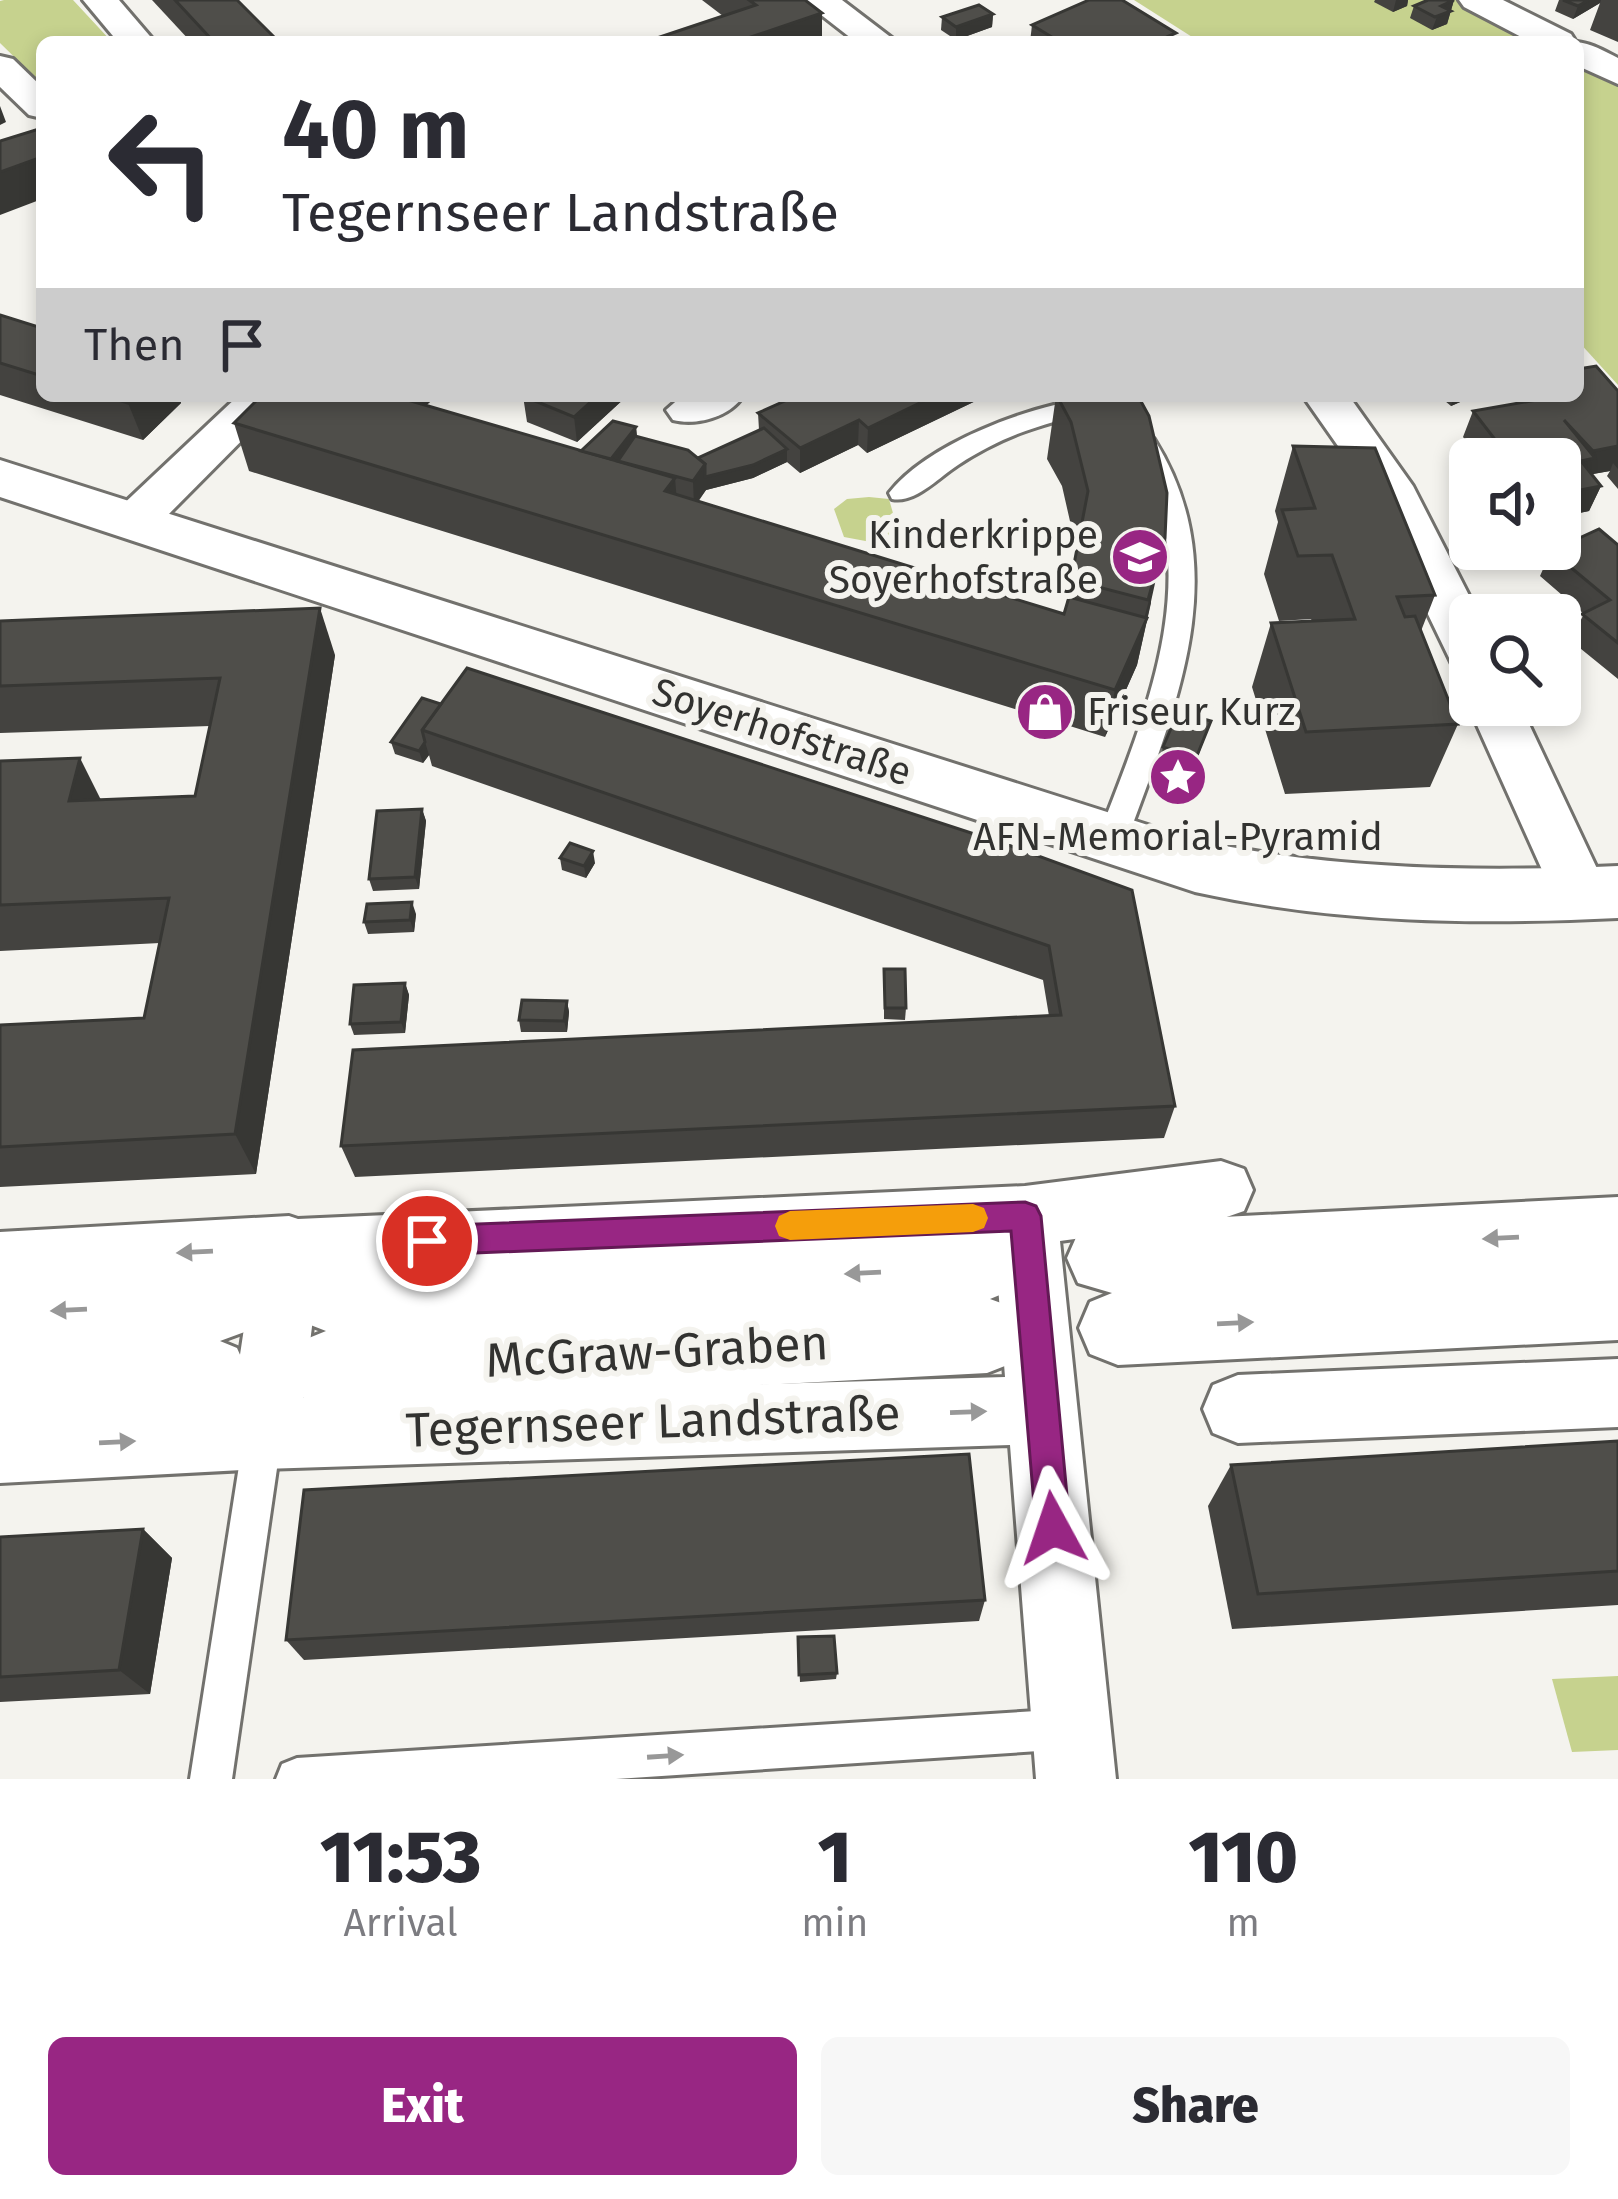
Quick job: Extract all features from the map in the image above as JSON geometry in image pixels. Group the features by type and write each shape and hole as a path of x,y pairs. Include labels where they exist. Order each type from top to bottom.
{"main road":[{"name":"Soyerhofstraße","path":"0,478 1232,875 1327,892 1406,898 1599,893"},
{"path":"1618,1232 1112,1293 1618,1304"},
{"name":"McGraw-Graben","path":"317,1304 997,1273"},
{"path":"0,1314 215,1339 0,1384"}],"street":[{"path":"100,0 132,36"},
{"path":"819,0 870,36"},
{"path":"1475,0 1546,36"},
{"path":"1584,55 1618,73"},
{"path":"0,67 36,100"},
{"path":"134,520 258,402"},
{"path":"1330,402 1350,424 1403,507 1449,606"},
{"path":"1506,726 1599,893"},
{"path":"0,1262 317,1304 997,1273 1221,1190"},
{"path":"997,1273 1042,1410 1074,1754"},
{"path":"263,1435 317,1304"},
{"path":"1238,1409 1618,1393"},
{"name":"Tegernseer Landstraße","path":"0,1448 1042,1410"}],"lane":[{"path":"901,494 1004,426 1042,412 1089,405 1118,413 1171,491 1184,556 1178,639 1112,840"},
{"path":"211,1779 263,1435"},
{"path":"297,1779 1074,1754"}],"green space":[{"path":"73,0 106,36 36,36 36,78 0,43 0,1"},
{"path":"1134,0 1460,0 1529,36 1191,36"},
{"path":"1584,64 1618,81 1618,385 1584,348"},
{"path":"847,499 889,499 900,538 887,545 844,537 834,509"},
{"path":"1618,1676 1618,1750 1572,1752 1552,1679"}],"building":[{"path":"175,0 237,0 273,36 208,36"},
{"path":"749,0 805,0 822,13 754,36 663,36 756,5"},
{"path":"1089,0 1122,0 1176,33 1050,36 1032,25"},
{"path":"1428,0 1454,0 1441,6 1451,11 1435,17 1414,6"},
{"path":"979,5 993,14 956,27 942,17"},
{"path":"36,130 36,159 0,172 0,141"},
{"path":"0,315 36,326 36,374 0,363"},
{"path":"1596,366 1618,391 1618,446 1593,451 1564,420 1579,438 1494,438 1473,411 1525,402 1584,402 1584,368"},
{"path":"255,402 415,402 675,478 665,491 1064,614 1069,597 1147,618 1115,690 234,423"},
{"path":"538,402 590,402 574,417"},
{"path":"783,402 922,402 868,428 859,420 800,448 758,413"},
{"path":"1060,402 1141,402 1149,416 1167,493 1165,538 1148,600 1071,580 1088,491 1071,422"},
{"path":"613,421 636,427 611,459 581,451"},
{"path":"764,428 787,449 753,465 705,477 705,464 698,458"},
{"path":"635,436 688,450 705,464 693,481 618,461"},
{"path":"1581,441 1595,458 1581,461"},
{"path":"1293,446 1375,448 1435,595 1397,597 1405,617 1415,616 1449,701 1449,724 1306,732 1271,623 1355,619 1332,555 1298,556 1282,510 1315,508"},
{"path":"1581,461 1601,486 1581,490"},
{"path":"1599,529 1618,545 1618,643 1582,614 1610,600 1574,570 1581,570 1581,537"},
{"path":"320,608 235,1134 0,1147 0,1025 144,1018 169,898 0,905 0,761 80,758 69,801 195,796 220,678 0,686 0,621"},
{"path":"467,668 1132,890 1175,1106 341,1146 353,1050 1061,1015 1049,946 422,730"},
{"path":"422,698 441,704 422,730 425,742 419,751 391,742"},
{"path":"1178,712 1211,721 1196,758 1163,747"},
{"path":"422,809 415,877 369,879 377,811"},
{"path":"570,843 593,851 584,866 560,858"},
{"path":"412,902 410,920 364,922 367,904"},
{"path":"884,969 905,969 906,1008 885,1008"},
{"path":"405,983 401,1022 350,1024 354,985"},
{"path":"522,1000 567,1001 564,1021 519,1020"},
{"path":"1618,1441 1618,1571 1258,1594 1231,1465"},
{"path":"969,1454 985,1600 286,1640 304,1490"},
{"path":"143,1529 119,1670 0,1677 0,1537"},
{"path":"834,1636 837,1673 799,1675 798,1637"}],"slow traffic":[{"path":"790,1226 973,1218"}],"place":[{"name":"Kinderkrippe Soyerhofstraße","path":"1140,557"},
{"name":"Friseur Kurz","path":"1045,712"},
{"name":"AFN-Memorial-Pyramid","path":"1178,777"}],"route":[{"path":"427,1241 1025,1216 1053,1528"}]}
